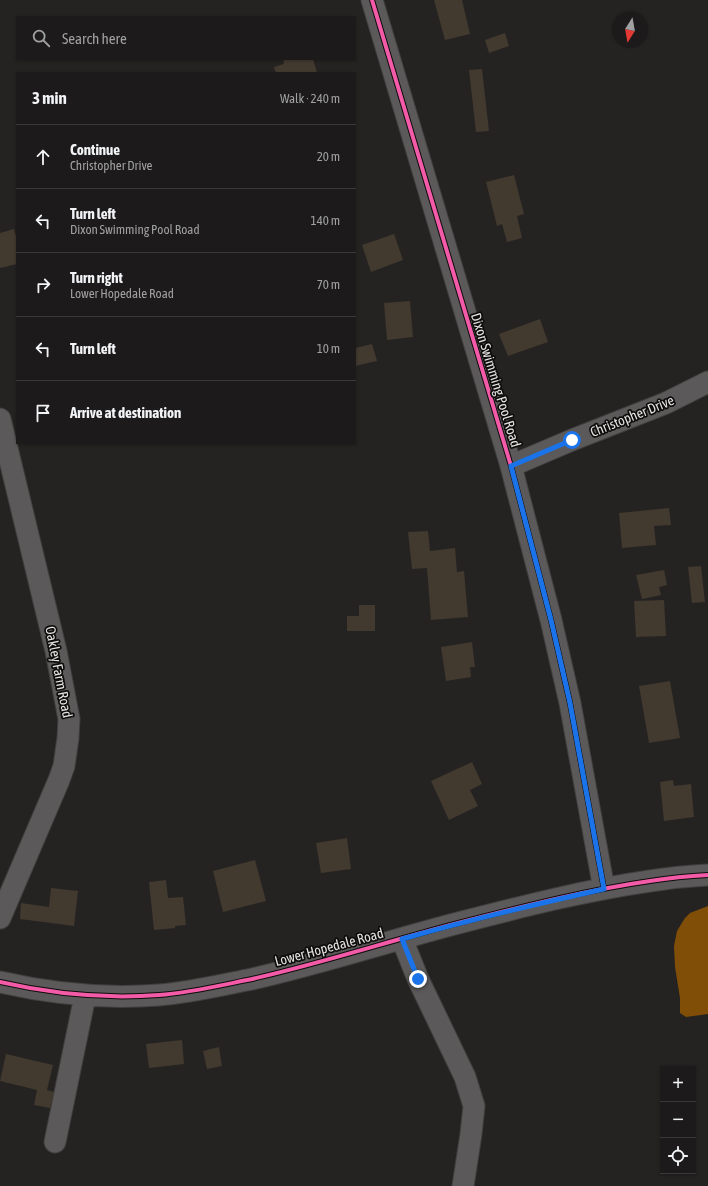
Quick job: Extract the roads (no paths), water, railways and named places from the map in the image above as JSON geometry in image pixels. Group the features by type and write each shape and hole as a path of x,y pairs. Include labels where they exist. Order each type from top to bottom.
{"street":[{"name":"Dixon Swimming Pool Road","path":"372,0 511,466 551,620 570,703 604,889"},
{"name":"Christopher Drive","path":"511,466 572,440 666,404 708,382"},
{"name":"Oakley Farm Road","path":"0,419 56,651 69,719 64,766 60,780 0,918"},
{"name":"Lower Hopedale Road","path":"0,982 85,996 120,997 160,995 221,986 317,963 461,922 533,904 652,880 708,875"},
{"path":"402,939 418,979 465,1077 474,1106 462,1186"},
{"path":"55,1142 85,996"}]}
